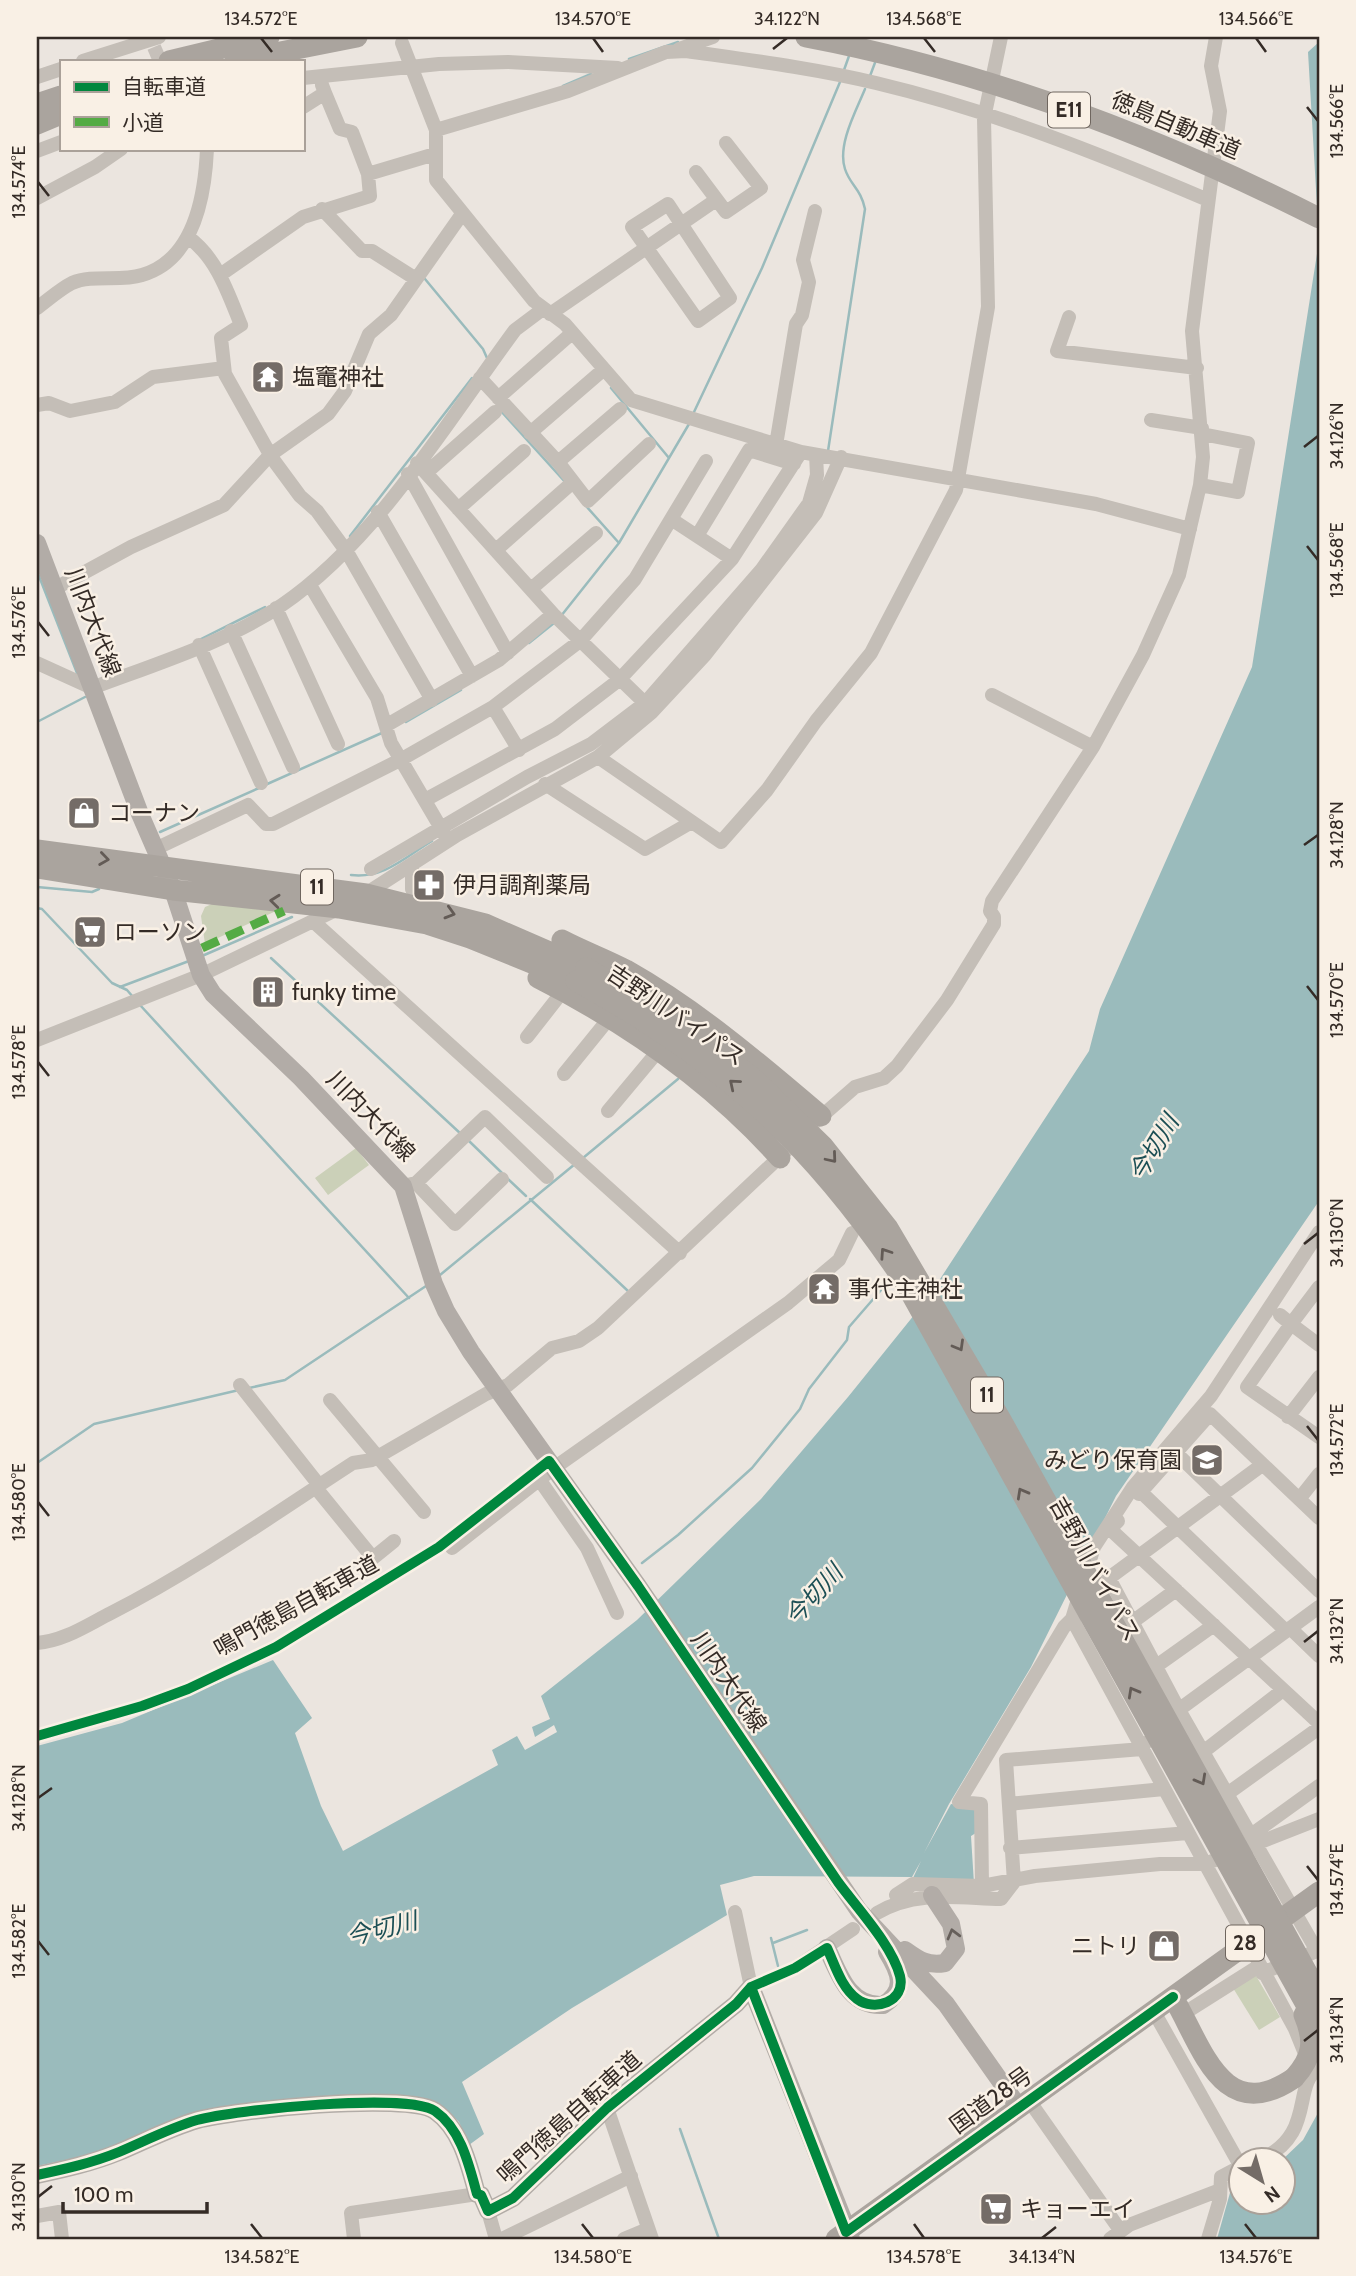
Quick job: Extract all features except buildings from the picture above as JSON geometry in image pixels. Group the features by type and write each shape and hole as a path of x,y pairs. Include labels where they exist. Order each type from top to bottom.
{"highway":[{"path":"156,44 269,37"},
{"path":"240,60 357,37"},
{"name":"徳島自動車道","path":"806,37 909,60 1053,104 1192,158 1319,218"},
{"path":"37,104 60,96"},
{"path":"37,124 60,114"},
{"name":"吉野川バイパス","path":"37,849 159,858 421,906 478,931 575,980 666,1014 752,1077 822,1146 888,1228 917,1272 1000,1418 1286,1950 1319,2028"},
{"name":"吉野川バイパス","path":"37,868 173,890 339,908 478,931"},
{"name":"11","path":"780,1158 744,1120 659,1050 611,1016 575,980 499,959 478,931 515,926 553,936 625,970 715,1030 821,1116"},
{"name":"国道28号","path":"845,2237 1023,2103 1153,2010 1178,2005 1246,1943 1319,1892"},
{"path":"1286,1950 1319,1987"},
{"path":"1286,1950 1312,2039 1310,2057 1291,2080"},
{"name":"吉野川バイパス","path":"1286,1950 1319,1994"},
{"path":"1178,2005 1207,2060 1220,2080 1232,2089 1259,2095 1308,2074 1319,2076"}],"main road":[{"name":"川内大代線","path":"37,543 173,890 197,963 213,994 410,1184 432,1280 456,1328 497,1389 547,1474 645,1597 838,1882 875,1920 946,2004 1023,2103"},
{"path":"875,1920 923,1963 945,1963 956,1949 956,1939 951,1924 932,1895"},
{"path":"827,1948 846,1987 857,1999 871,2006 883,2005 900,1989 901,1978 875,1920"},
{"path":"751,1987 845,2237"},
{"name":"鳴門徳島自転車道","path":"37,2175 74,2167 180,2125 225,2114 360,2103 410,2104 434,2109 454,2130 477,2194 481,2195 488,2211 513,2198 607,2108 736,2004 751,1987"}],"street":[{"path":"436,130 568,91 713,37"},
{"path":"598,757 721,842 767,790 816,721 871,653 956,490 988,307 985,115 1001,37"},
{"path":"37,1643 58,1639 119,1609 211,1556 353,1464 378,1456 508,1385 552,1348 579,1341 598,1328 680,1253 821,1116 855,1087 884,1078 913,1047 981,948 994,923 990,911 992,901 1093,747 1161,620 1178,575 1200,485 1202,431 1192,331 1220,111 1211,66 1216,37"},
{"path":"402,43 436,130 436,180 546,311 572,333 631,400 776,445 798,458"},
{"path":"87,60 156,44"},
{"path":"675,51 825,72 930,97 1091,151 1209,200"},
{"path":"304,78 411,67 508,62 626,68"},
{"path":"37,77 60,69"},
{"path":"220,275 303,218 322,209 370,196 368,174 352,132 340,129 319,76"},
{"path":"304,106 325,93"},
{"path":"37,151 60,142"},
{"path":"696,172 726,212 761,188 726,143"},
{"path":"37,198 95,167 120,150"},
{"path":"37,308 72,283 142,276 178,254 188,237 205,185 207,150"},
{"path":"368,174 435,154"},
{"path":"417,470 514,330 647,247 716,200"},
{"path":"668,204 730,299 698,321 647,247 632,227 668,204"},
{"path":"322,209 362,251 373,251 416,279"},
{"path":"776,445 796,324 802,315 809,282 803,260 815,211"},
{"path":"54,589 131,547 224,505 270,454 328,414 345,391 369,334 391,315 462,214"},
{"path":"188,237 205,252 220,275 244,330 221,338 224,368 270,454 300,496 317,511 346,552 432,700"},
{"path":"1069,317 1058,351 1197,368"},
{"path":"37,663 92,688 199,645 276,608 310,585 346,552 417,470 497,405 572,333"},
{"path":"37,405 49,403 70,411 115,402 153,377 224,368"},
{"path":"530,433 603,370"},
{"path":"480,378 497,405 558,462 587,501 649,444"},
{"path":"558,462 620,409"},
{"path":"1151,420 1248,443 1238,492 1200,485"},
{"path":"697,536 749,450 798,458 829,456 1096,504 1190,529"},
{"path":"458,509 524,451"},
{"path":"371,869 598,757 759,590 815,503 829,456"},
{"path":"815,503 811,490 829,456"},
{"path":"425,800 566,722 619,680 732,559 798,458"},
{"path":"159,858 248,805 266,824 273,824 400,760 493,707 580,641 635,579 706,461"},
{"path":"417,470 458,509 556,617 649,707"},
{"path":"417,470 508,653"},
{"path":"496,550 573,482"},
{"path":"378,512 472,676"},
{"path":"671,519 732,559"},
{"path":"531,589 596,533"},
{"path":"310,585 377,698 400,760 444,834"},
{"path":"276,608 338,744"},
{"path":"388,728 508,653 556,617"},
{"path":"231,631 293,767"},
{"path":"199,645 261,783"},
{"path":"992,695 1093,747"},
{"path":"493,707 519,750"},
{"path":"37,1040 145,998 197,963 314,922 366,894 412,866 444,834 649,707"},
{"path":"545,785 645,849 690,823"},
{"path":"412,866 412,889 421,906"},
{"path":"314,922 680,1253"},
{"path":"527,1037 575,980"},
{"path":"564,1074 611,1016"},
{"path":"608,1111 659,1050"},
{"path":"744,1120 779,1081"},
{"path":"502,1179 455,1224 410,1184 485,1117 547,1177"},
{"path":"1304,2051 1296,2029 1246,1943 1072,1619 1094,1547 1133,1487 1211,1396 1319,1232"},
{"path":"452,1548 547,1474 788,1303 839,1261 852,1233"},
{"path":"1319,1287 1286,1320 1247,1387 1319,1437"},
{"path":"1286,1320 1319,1345"},
{"path":"1288,1417 1319,1377"},
{"path":"243,1390 383,1571"},
{"path":"330,1400 424,1512"},
{"path":"1227,1794 1319,1725 1111,1529 1210,1414 1319,1518"},
{"path":"1175,1453 1319,1591"},
{"path":"982,1886 981,1804 959,1801 1064,1627 1109,1578 1221,1498 1262,1465"},
{"path":"547,1474 587,1548 617,1613"},
{"path":"1300,1499 1319,1474"},
{"path":"1141,1492 1319,1656"},
{"path":"373,1558 394,1542"},
{"path":"1109,1578 1179,1710 1319,1952 1261,1969 1178,2005"},
{"path":"1131,1623 1176,1590"},
{"path":"875,1920 896,1902 932,1895 1001,1899 1014,1882 1006,1760 1142,1749 1179,1710 1319,1607"},
{"path":"1155,1667 1214,1625"},
{"path":"1203,1752 1283,1690"},
{"path":"1254,1840 1319,1786"},
{"path":"1009,1804 1164,1789"},
{"path":"896,1895 913,1884 982,1886 1035,1876 1160,1864 1205,1864 1254,1840 1319,1819"},
{"path":"1010,1848 1188,1833"},
{"path":"736,1912 751,1987 795,1968 853,1929"},
{"path":"1153,2010 1230,2146"},
{"path":"1281,2146 1299,2124 1310,2075 1319,2068"},
{"path":"1023,2103 1115,2235 1220,2190"},
{"path":"607,2108 650,2234 624,2239"},
{"path":"1208,2239 1221,2177 1226,2174"},
{"path":"502,2239 631,2176"},
{"path":"354,2239 351,2213 477,2194"},
{"path":"488,2211 496,2239"},
{"path":"37,2216 60,2212 62,2239"}],"green space":[{"path":"212,904 276,911 205,944 201,916 205,907"},
{"path":"356,1148 369,1165 328,1195 315,1178"},
{"path":"1255,1974 1280,2017 1259,2030 1233,1988"}],"water":[{"path":"1319,42 1319,241 1308,52"},
{"name":"今切川","path":"1319,241 1319,1201 1116,1496 1031,1667 949,1804 924,1853 951,1804 978,1808 979,1831 971,1836 974,1884 913,1878 921,1861 912,1877 754,1876 720,1885 727,1915 572,2008 462,2082 484,2134 469,2145 459,2122 440,2104 283,2101 95,2154 37,2166 37,1746 122,1723 273,1660 312,1718 295,1733 321,1806 343,1851 498,1765 492,1750 517,1736 525,1750 557,1732 554,1725 535,1737 532,1727 550,1719 541,1696 637,1620 761,1499 927,1299 1089,1051 1100,1009 1252,667"},
{"path":"1319,2111 1319,2239 1217,2239 1226,2207 1226,2216 1296,2216 1296,2147 1303,2140"}],"waterway":[{"path":"629,59 678,42"},
{"path":"844,70 849,56"},
{"path":"870,76 876,60"},
{"path":"563,86 591,74"},
{"path":"694,412 762,268 840,82"},
{"path":"828,451 865,209 845,169 843,149 865,89"},
{"path":"425,279 483,349 487,358"},
{"path":"350,536 472,378"},
{"path":"611,388 669,458"},
{"path":"500,410 566,483"},
{"path":"561,616 619,543 689,424"},
{"path":"586,506 619,543"},
{"path":"37,571 77,673"},
{"path":"199,640 265,607"},
{"path":"529,643 554,623"},
{"path":"406,722 461,690"},
{"path":"37,722 85,697"},
{"path":"265,785 384,732"},
{"path":"160,832 259,788"},
{"path":"351,875 374,874 384,870 432,841"},
{"path":"37,887 92,892 99,889"},
{"path":"37,908 42,909 112,983 127,990 133,997"},
{"path":"202,956 292,917"},
{"path":"271,958 461,1134"},
{"path":"120,987 189,961"},
{"path":"140,1005 409,1298"},
{"path":"583,1158 678,1079"},
{"path":"469,1141 502,1173"},
{"path":"440,1275 575,1164"},
{"path":"507,1178 526,1196"},
{"path":"530,1199 628,1291"},
{"path":"642,1563 678,1535 752,1468 800,1409 809,1389 847,1340 849,1327 888,1282"},
{"path":"249,1388 285,1380 426,1286"},
{"path":"37,1463 94,1424 239,1390"},
{"path":"773,1943 807,1930"},
{"path":"771,1938 778,1966"},
{"path":"680,2129 719,2239"}],"tunnel":[{"path":"154,47 160,60"}],"marked path":[{"path":"202,948 284,911"}],"cycle path":[{"path":"37,1736 142,1706 188,1689 276,1647 439,1547 549,1461 638,1586 838,1882 882,1939 896,1964 901,1985 894,1998 887,2002 872,2005 864,2003 851,1994 827,1948 795,1968 751,1987 736,2004 607,2108 513,2198 488,2211 481,2195 477,2194 458,2138 444,2119 435,2111 391,2103 319,2105 216,2116 177,2127 99,2159 37,2175"},
{"path":"751,1987 846,2232 1173,1997"}],"place":[{"name":"塩竈神社","path":"268,377"},
{"name":"コーナン","path":"84,813"},
{"name":"伊月調剤薬局","path":"429,885"},
{"name":"ローソン","path":"90,932"},
{"name":"funky time","path":"268,992"},
{"name":"事代主神社","path":"824,1289"},
{"name":"みどり保育園","path":"1207,1460"},
{"name":"ニトリ","path":"1164,1946"},
{"name":"キョーエイ","path":"996,2209"}]}
